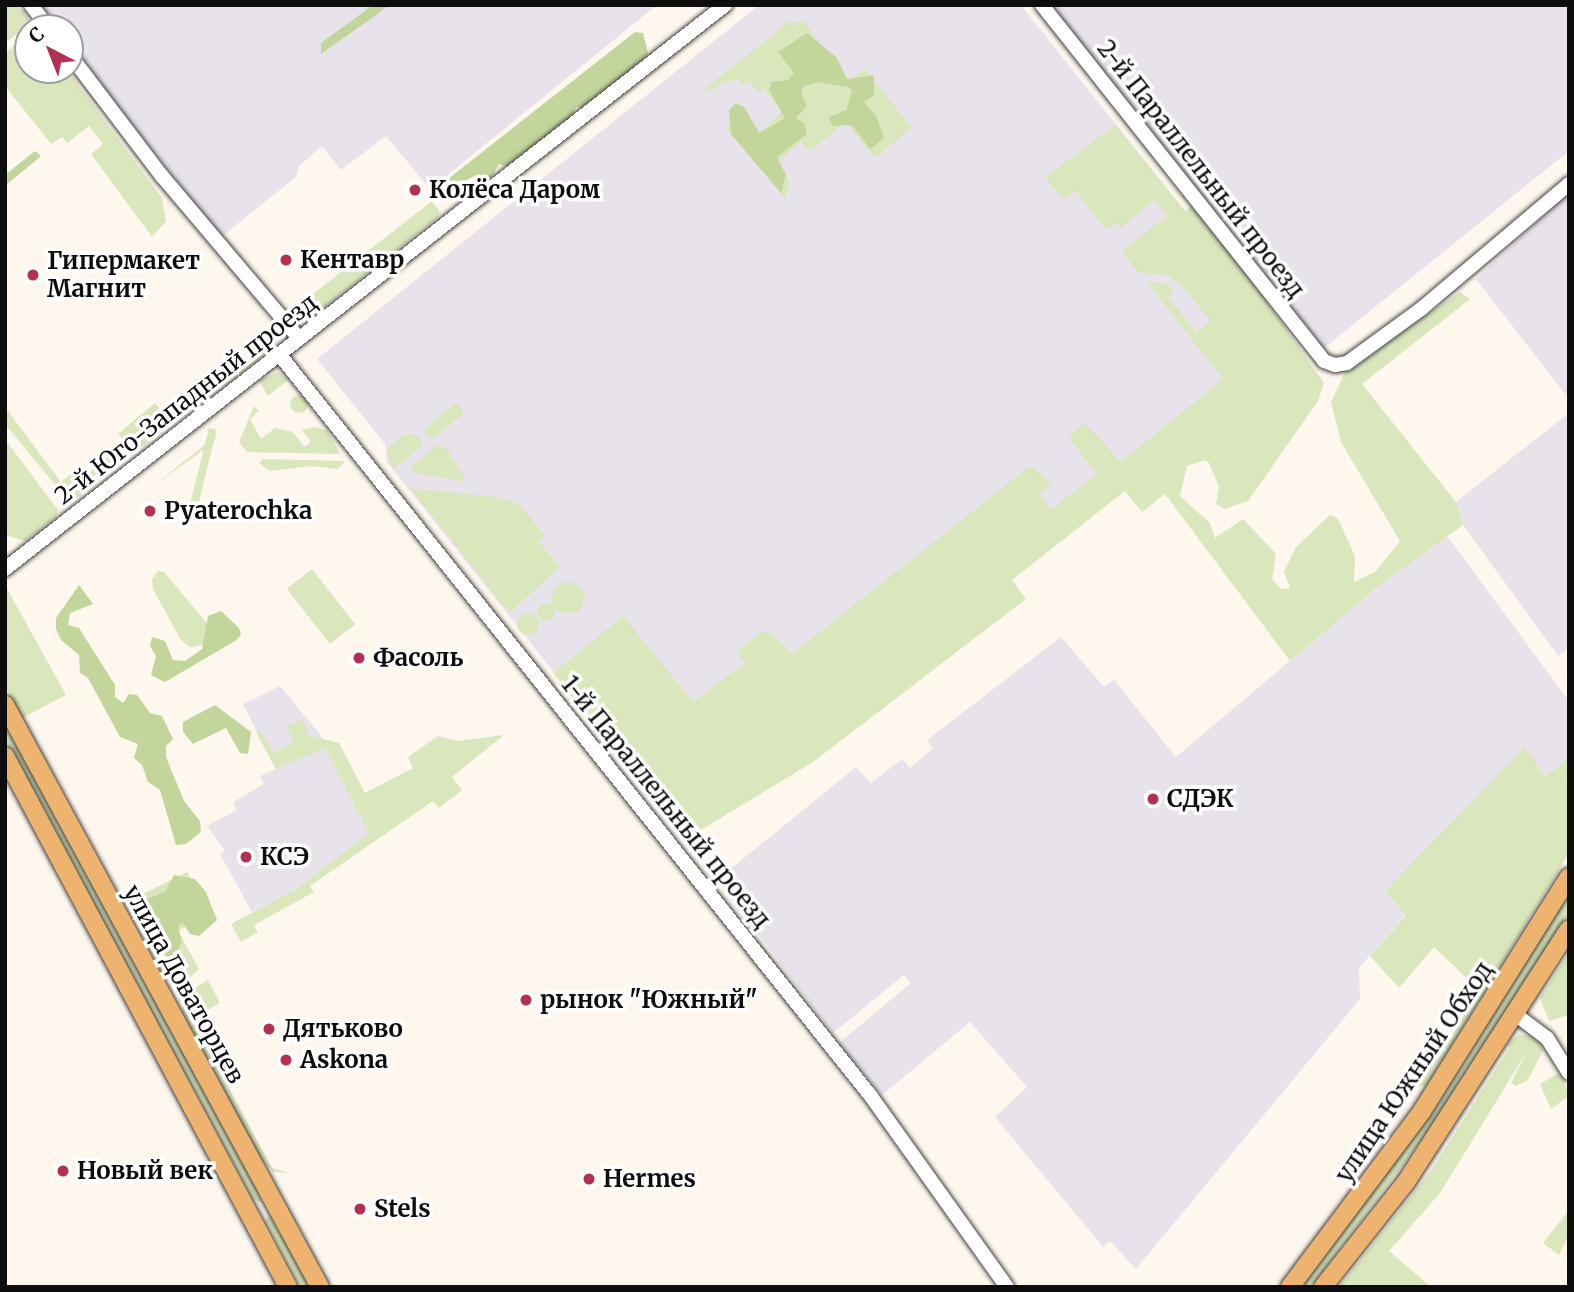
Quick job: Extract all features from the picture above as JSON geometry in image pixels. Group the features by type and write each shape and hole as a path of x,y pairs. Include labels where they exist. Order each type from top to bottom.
{"main road":[{"name":"улица Доваторцев","path":"5,705 320,1287"},
{"name":"улица Доваторцев","path":"5,756 288,1287"},
{"name":"улица Южный Обход","path":"1290,1287 1422,1111 1569,877"},
{"name":"улица Южный Обход","path":"1323,1287 1406,1182 1569,929"}],"street":[{"name":"2-й Юго-Западный проезд","path":"5,569 725,5"},
{"name":"2-й Параллельный проезд","path":"1042,5 1324,362 1347,363 1421,309 1569,184"},
{"path":"84,73 162,176 299,338"},
{"name":"1-й Параллельный проезд","path":"279,354 870,1095 1007,1287"},
{"path":"1515,1014 1547,1038 1569,1073"}],"shaded area":[{"path":"38,5 657,5 430,189 386,136 341,170 322,146 299,166 296,177 221,237 84,65 84,14 45,14"},
{"path":"759,5 1021,5 1297,352 683,835 387,462 385,444 317,359"},
{"path":"1049,5 1569,5 1569,151 1324,348"},
{"path":"1569,193 1569,399 1476,279"},
{"path":"1569,413 1569,648 1558,656 1463,525 1456,502"},
{"path":"1447,536 1569,701 1569,760 1545,776 1525,748 1385,891 1406,914 1359,968 1360,999 1136,1269 1110,1241 1103,1247 995,1117 1027,1087 970,1022 882,1095 839,1043 911,983 904,975 833,1033 717,880 856,767 871,783 902,759 910,768 933,748 927,740 1061,637 1104,687 1114,680 1176,757 1380,585"},
{"path":"280,686 319,733 370,833 296,889 252,912 220,854 225,851 207,826 237,810 233,802 264,784 260,776 276,769 243,704"}],"green space":[{"path":"5,5 18,5 25,14 14,14 14,36 5,43"},
{"path":"373,5 390,5 321,54 321,43"},
{"path":"789,22 804,22 849,82 864,69 912,127 875,158 846,122 810,151 801,142 778,161 790,184 785,198 726,128 744,113 760,132 782,112 764,88 759,92 748,81 742,85 738,79 724,82 708,92 705,88"},
{"path":"635,32 643,33 648,53 642,63 585,108 576,107 570,118 507,166 499,164 489,181 474,176 437,197 434,190"},
{"path":"807,33 837,58 847,79 874,75 874,95 864,102 876,116 884,138 870,149 852,125 833,126 829,117 846,110 852,92 849,87 817,82 804,86 801,93 807,106 796,118 804,123 807,134 777,157 786,175 781,193 731,134 729,110 736,103 744,107 759,133 785,118 769,90 772,82 788,80 794,73 778,52"},
{"path":"14,46 14,84 77,84 162,198 166,221 152,237 91,154 103,144 89,126 67,143 62,137 51,144 5,86 5,53"},
{"path":"1116,125 1185,211 1193,204 1231,251 1324,383 1318,401 1248,501 1224,509 1216,504 1219,487 1209,463 1205,460 1187,466 1180,496 1210,523 1215,538 1243,519 1276,554 1272,579 1281,589 1290,588 1284,572 1296,547 1330,515 1338,519 1355,556 1354,582 1375,572 1400,541 1341,442 1331,402 1346,370 1460,292 1470,299 1362,384 1456,502 1463,525 1380,585 1290,661 1165,494 1142,512 1125,491 1012,580 1026,599 813,762 686,839 553,673 623,616 693,702 745,663 737,652 760,632 771,633 792,654 1030,466 1052,484 1039,494 1051,509 1097,474 1068,437 1085,423 1121,462 1223,379 1146,281 1166,284 1174,291 1168,297 1196,332 1211,321 1181,285 1167,275 1138,272 1122,251 1167,216 1155,200 1120,228 1115,222 1106,230 1075,190 1063,199 1045,177"},
{"path":"35,151 41,156 5,186 5,175"},
{"path":"432,201 440,212 438,217 307,321 286,315"},
{"path":"271,341 274,346 268,352 206,400 204,393"},
{"path":"278,372 288,380 268,396 259,381"},
{"path":"299,395 305,398 308,404 305,410 299,413 293,410 290,404 293,398"},
{"path":"155,403 166,415 165,428 135,452 118,434"},
{"path":"456,403 464,413 432,440 423,429"},
{"path":"254,406 259,411 250,419 261,439 275,428 293,432 304,447 311,442 302,430 315,427 328,431 340,454 247,452 239,442"},
{"path":"5,407 61,482 79,467 86,475 121,446 129,457 77,498 67,499 5,424"},
{"path":"209,428 217,430 195,515 188,513"},
{"path":"405,434 417,435 423,445 393,469 387,449"},
{"path":"217,435 213,443 152,487"},
{"path":"5,439 58,510 56,517 25,541 5,535"},
{"path":"438,445 447,449 467,482 415,473 411,467"},
{"path":"263,459 345,461 338,469 311,466 270,471 259,463"},
{"path":"410,488 494,497 519,504 545,536 539,542 560,567 509,613"},
{"path":"312,569 355,624 330,644 287,589"},
{"path":"158,571 164,572 210,627 208,644 190,647 181,640 153,589 152,579"},
{"path":"568,582 579,587 584,598 579,609 568,614 557,609 552,598 557,587"},
{"path":"5,585 66,695 22,718 5,686"},
{"path":"79,585 93,604 70,613 68,625 79,628 115,685 115,697 123,703 129,694 137,695 150,713 162,716 173,739 166,746 166,757 184,801 200,821 201,832 186,844 176,845 160,790 148,782 142,765 134,758 138,744 120,737 88,678 80,673 79,655 61,640 56,629 56,618"},
{"path":"546,603 552,606 555,612 552,618 546,621 540,618 537,612 540,606"},
{"path":"221,611 239,628 241,635 235,641 165,682 151,675 156,656 150,646 152,637 165,641 173,660 185,661 202,649 208,616"},
{"path":"528,613 536,616 539,624 536,632 528,635 520,632 517,624 520,616"},
{"path":"215,705 251,732 248,754 240,753 226,728 193,744 183,732 183,722"},
{"path":"303,719 308,735 339,743 365,793 413,768 408,757 438,736 458,741 504,735 452,777 462,790 439,808 433,801 310,886 314,892 254,925 258,932 241,942 231,924 296,889 369,833 325,748 276,769 256,732 260,730 274,753 294,741 286,727"},
{"path":"5,721 263,1198 261,1202 254,1200 5,740"},
{"path":"1525,747 1545,776 1569,760 1569,853 1427,1085 1413,1088 1412,1068 1440,1056 1483,983 1472,983 1434,947 1399,988 1370,956 1406,915 1385,891"},
{"path":"187,872 210,914 178,931 199,969 188,979 171,982 162,975 130,909 139,896"},
{"path":"174,875 195,879 206,892 217,920 199,936 190,934 183,923 178,926 182,942 176,955 169,957 149,942 148,924 138,909 142,901 165,892"},
{"path":"1569,893 1569,912 1434,1123 1311,1287 1299,1287 1427,1118"},
{"path":"1569,952 1569,1015 1549,1021 1540,998"},
{"path":"208,980 220,1003 192,1019 272,1168 290,1173 273,1172 261,1159 182,1014 183,995"},
{"path":"1519,1034 1536,1037 1543,1050 1528,1080 1516,1086 1511,1083 1529,1048 1440,1193 1389,1251 1431,1287 1339,1287 1430,1172 1510,1047 1507,1045"},
{"path":"1557,1074 1563,1077 1569,1096 1551,1109 1540,1084"},
{"path":"1569,1210 1569,1235 1559,1255 1543,1243"},
{"path":"269,1216 274,1219 311,1287 301,1287 265,1220"}],"place":[{"name":"Колёса Даром","path":"415,190"},
{"name":"Кентавр","path":"286,260"},
{"name":"Гипермакет Магнит","path":"33,275"},
{"name":"Pyaterochka","path":"150,511"},
{"name":"Фасоль","path":"359,658"},
{"name":"СДЭК","path":"1153,799"},
{"name":"КСЭ","path":"246,857"},
{"name":"рынок \"Южный\"","path":"526,1000"},
{"name":"Дятьково","path":"269,1029"},
{"name":"Askona","path":"286,1060"},
{"name":"Новый век","path":"63,1171"},
{"name":"Hermes","path":"589,1179"},
{"name":"Stels","path":"360,1209"}]}
